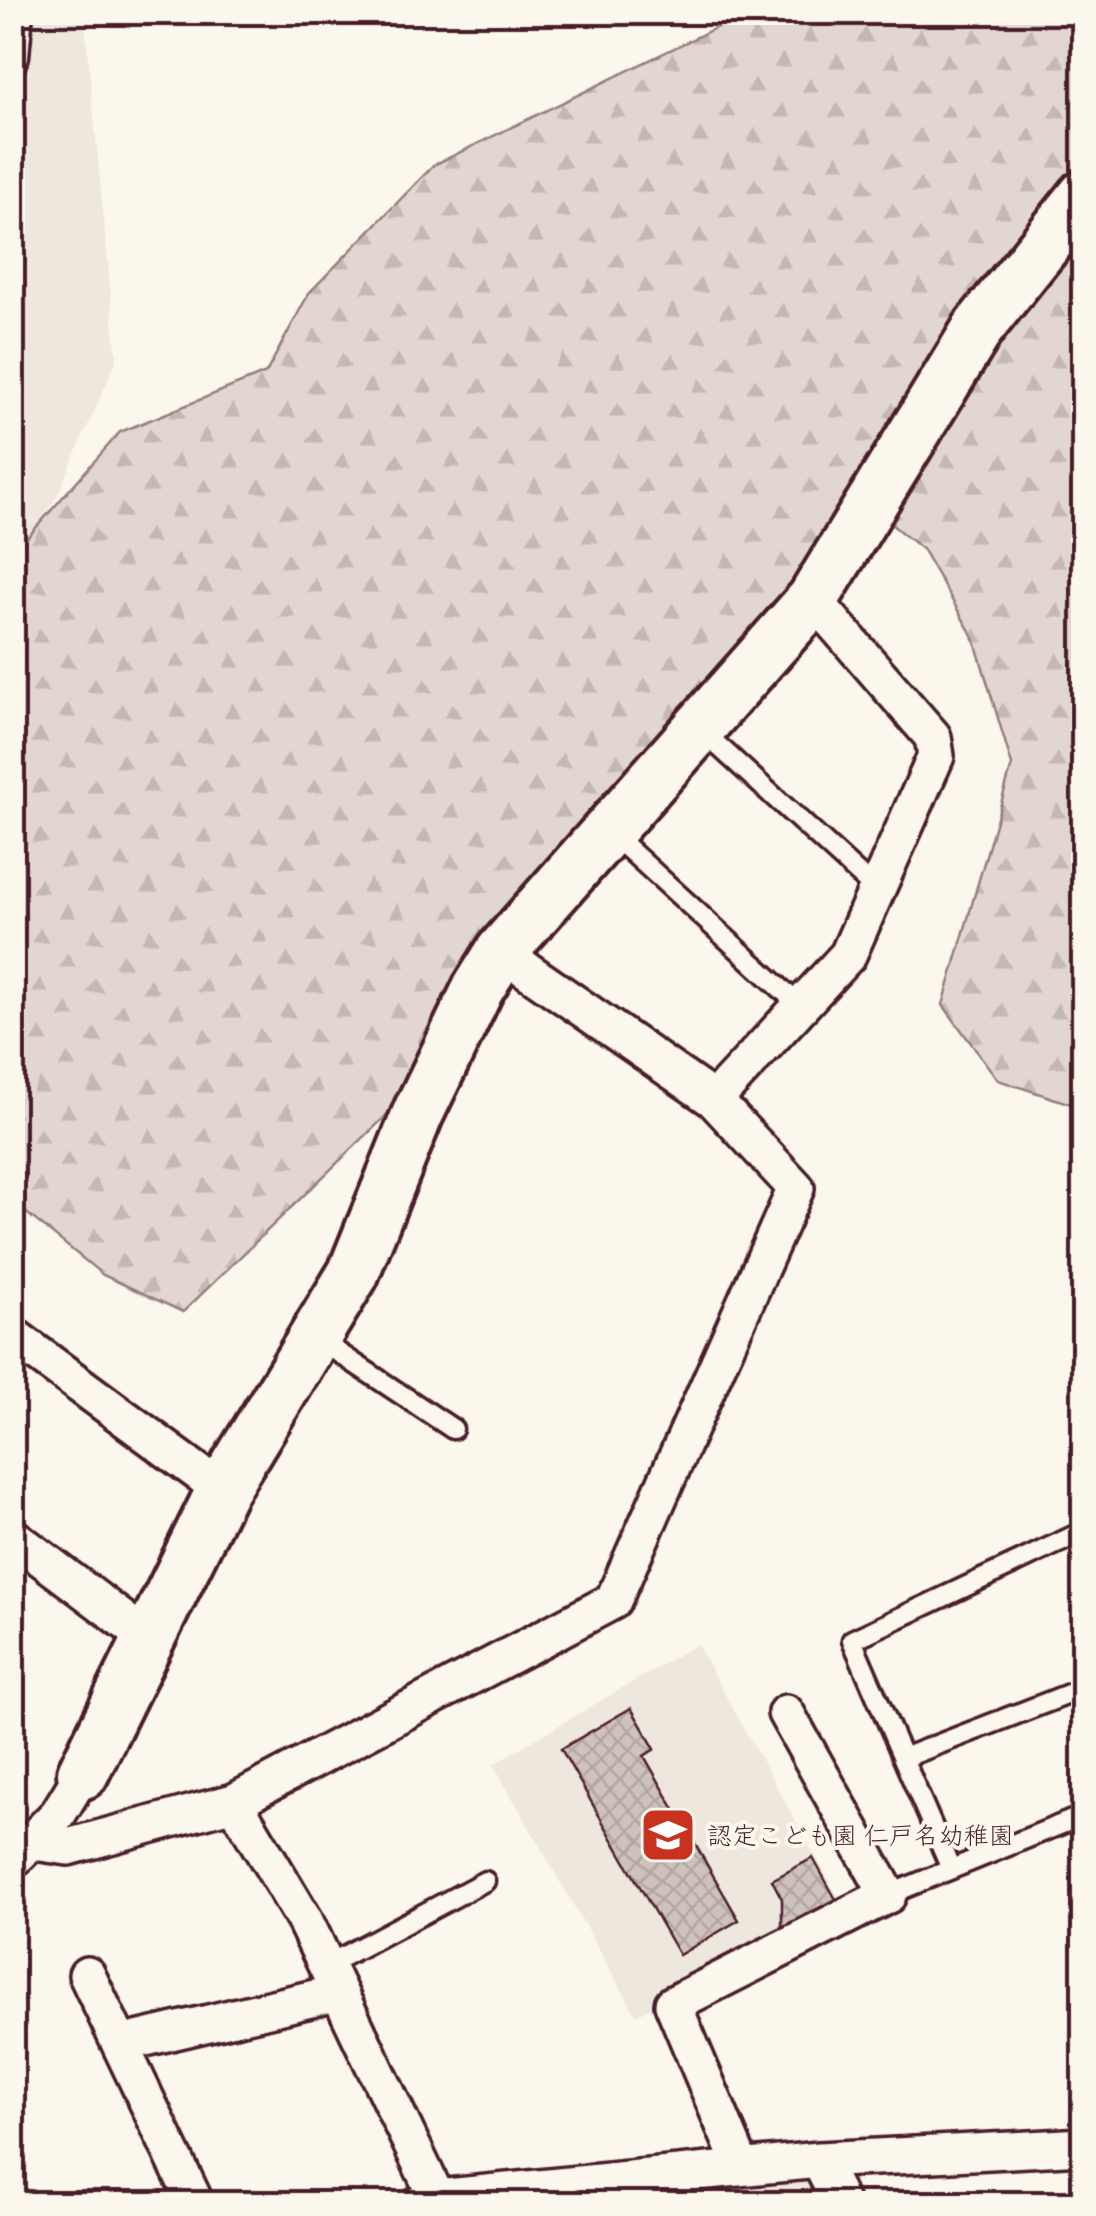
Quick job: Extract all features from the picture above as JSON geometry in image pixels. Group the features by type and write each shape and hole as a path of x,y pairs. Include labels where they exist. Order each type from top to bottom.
{"street":[{"path":"23,1852 83,1773 146,1637 222,1490 352,1274 418,1113 478,989 501,952 813,599 979,327 1084,196"},
{"path":"714,1100 848,955 932,774 936,756 933,736 813,599"},
{"path":"23,1852 68,1847 234,1802 613,1601 796,1188 714,1100 501,952"},
{"path":"12,1335 222,1490"},
{"path":"12,1536 146,1637"},
{"path":"741,2166 673,2004 888,1895 786,1712"},
{"path":"234,1802 331,1979 428,2201 741,2166 1084,2146"},
{"path":"87,1975 196,2204"},
{"path":"120,2044 331,1979"},
{"path":"819,2160 841,2204"}],"lane":[{"path":"12,72 19,56 24,12"},
{"path":"701,730 876,890"},
{"path":"608,830 799,1005"},
{"path":"314,1336 453,1429"},
{"path":"950,1869 852,1640 1084,1531"},
{"path":"903,1758 1084,1688"},
{"path":"888,1895 1084,1816"},
{"path":"331,1979 485,1880"}],"shaded area":[{"path":"13,13 84,13 117,359 58,494 13,565"},
{"name":"認定こども園 仁戸名幼稚園","path":"697,1644 843,1906 636,2015 493,1764"},
{"path":"821,2178 834,2204 511,2204 519,2202"}],"green space":[{"path":"746,13 1083,13 1083,1108 998,1080 943,1005 1012,765 974,638 923,550 858,497 384,1118 183,1312 103,1275 13,1202 13,554 120,432 266,373 309,293 434,165"}],"building":[{"path":"631,1708 655,1749 644,1756 739,1920 679,1955 561,1749"},
{"path":"813,1858 838,1903 782,1933 782,1899 772,1880"}],"place":[{"name":"認定こども園 仁戸名幼稚園","path":"668,1835"}]}
